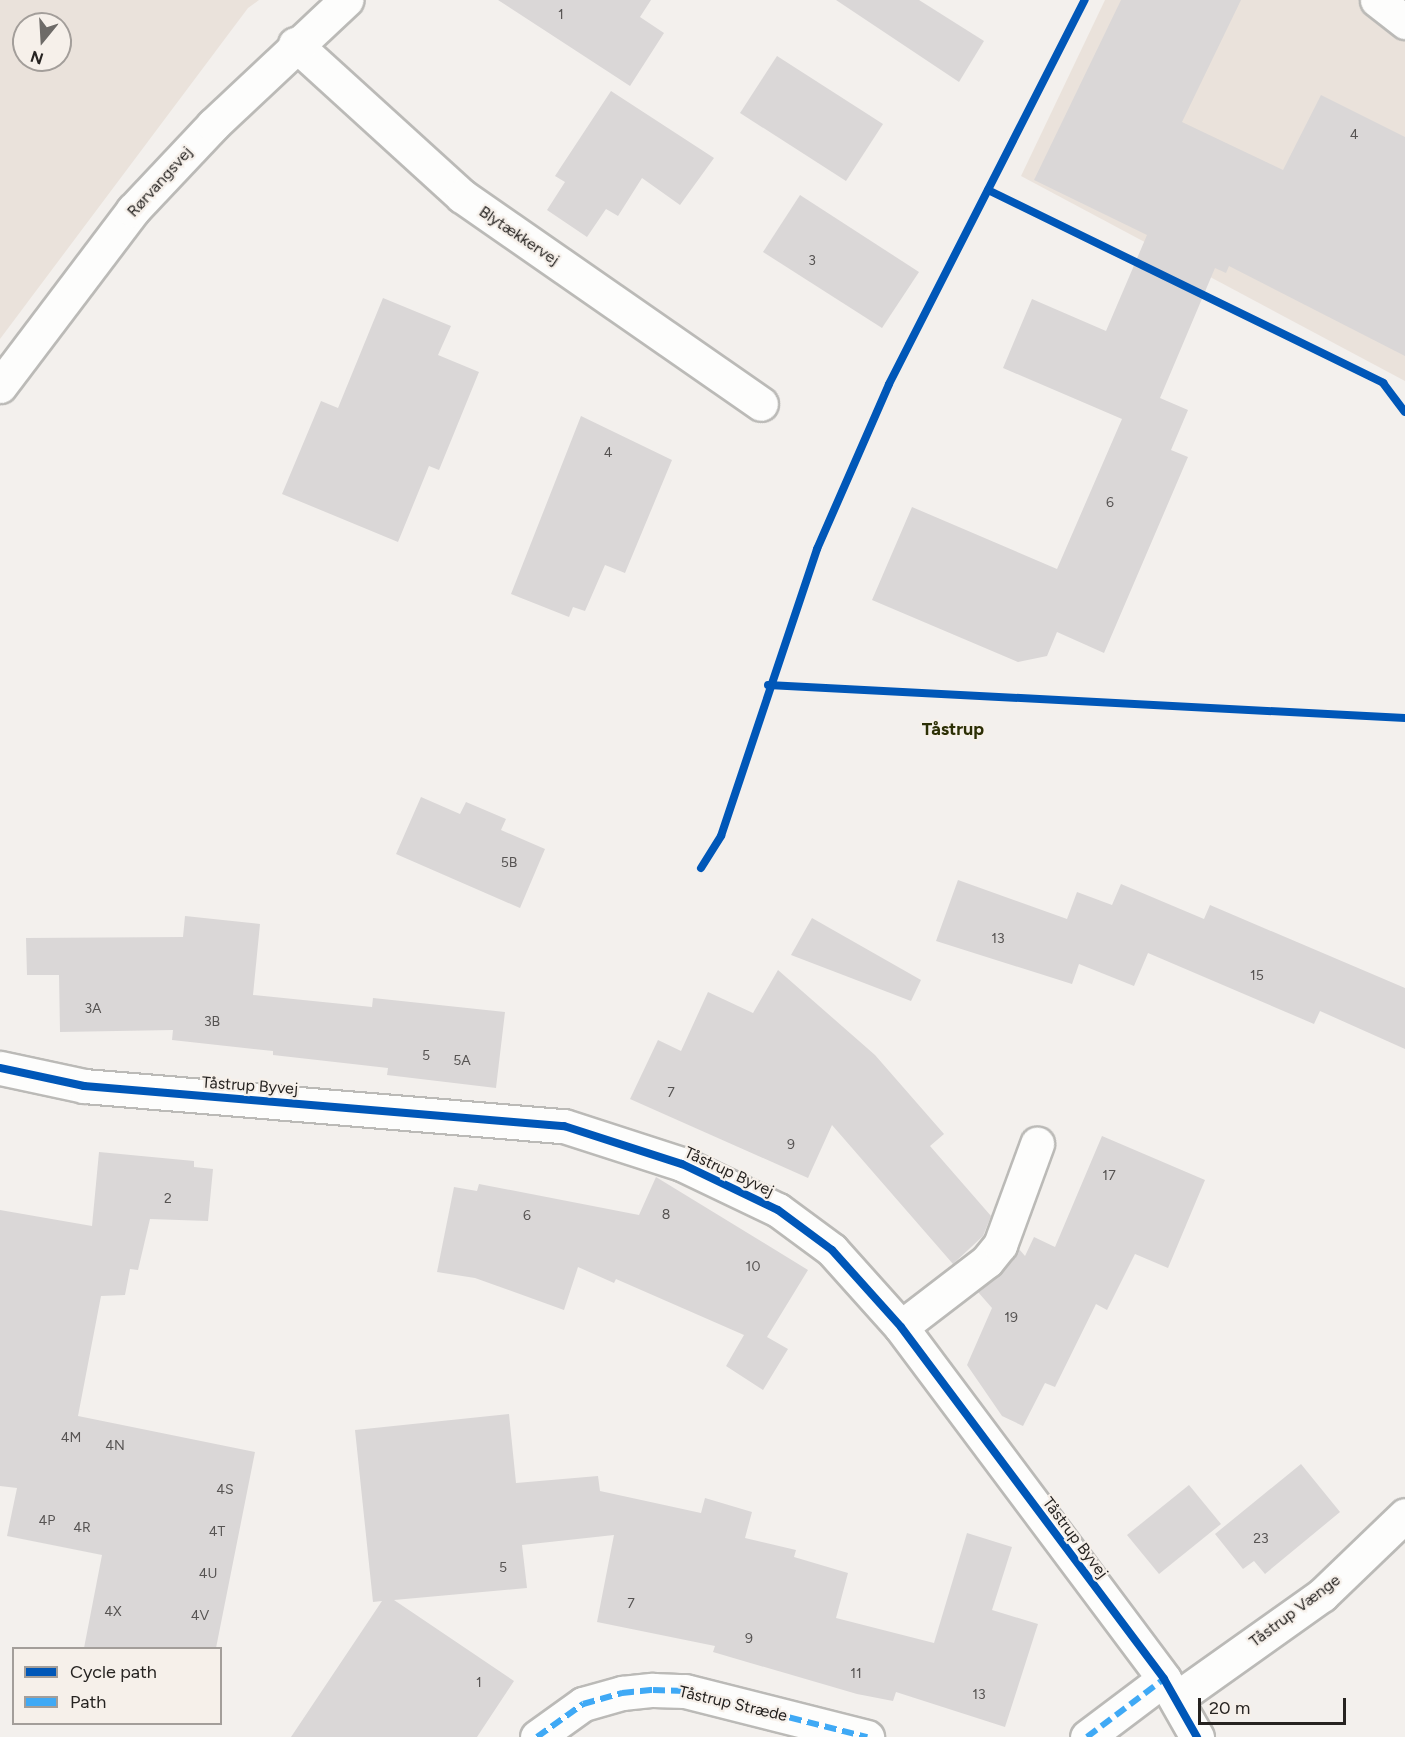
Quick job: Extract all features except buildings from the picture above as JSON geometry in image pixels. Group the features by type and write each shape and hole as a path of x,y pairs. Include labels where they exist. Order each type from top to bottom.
{"street":[{"name":"Rørvangsvej","path":"0,386 133,210 295,44 346,0"},
{"path":"1377,0 1405,22"},
{"name":"Blytækkervej","path":"295,44 462,196 761,404"},
{"name":"Tåstrup Byvej","path":"0,1068 84,1086 564,1126 682,1164 778,1210 832,1250 901,1327 1170,1689 1197,1737"},
{"path":"901,1327 987,1261 1000,1245 1037,1144"},
{"name":"Tåstrup Vænge","path":"1170,1689 1322,1595 1405,1515"},
{"path":"1087,1737 1170,1689"},
{"name":"Tåstrup Stræde","path":"537,1737 583,1704 622,1692 653,1690 685,1691 867,1737"}],"shaded area":[{"path":"0,0 259,0 248,8 0,339"},
{"path":"1105,0 1405,0 1405,381 1021,176"}],"marked path":[{"path":"1087,1737 1164,1679"},
{"path":"537,1737 583,1704 622,1693 653,1690 685,1691 867,1737"}],"cycle path":[{"path":"701,868 721,836 817,549 889,384 1085,0"},
{"path":"988,190 1383,383 1405,412"},
{"path":"768,685 1405,718"},
{"path":"0,1068 84,1086 564,1126 682,1164 778,1210 832,1250 901,1327 1164,1679 1197,1737"}],"district":[{"name":"Tåstrup","path":"953,729"}]}
